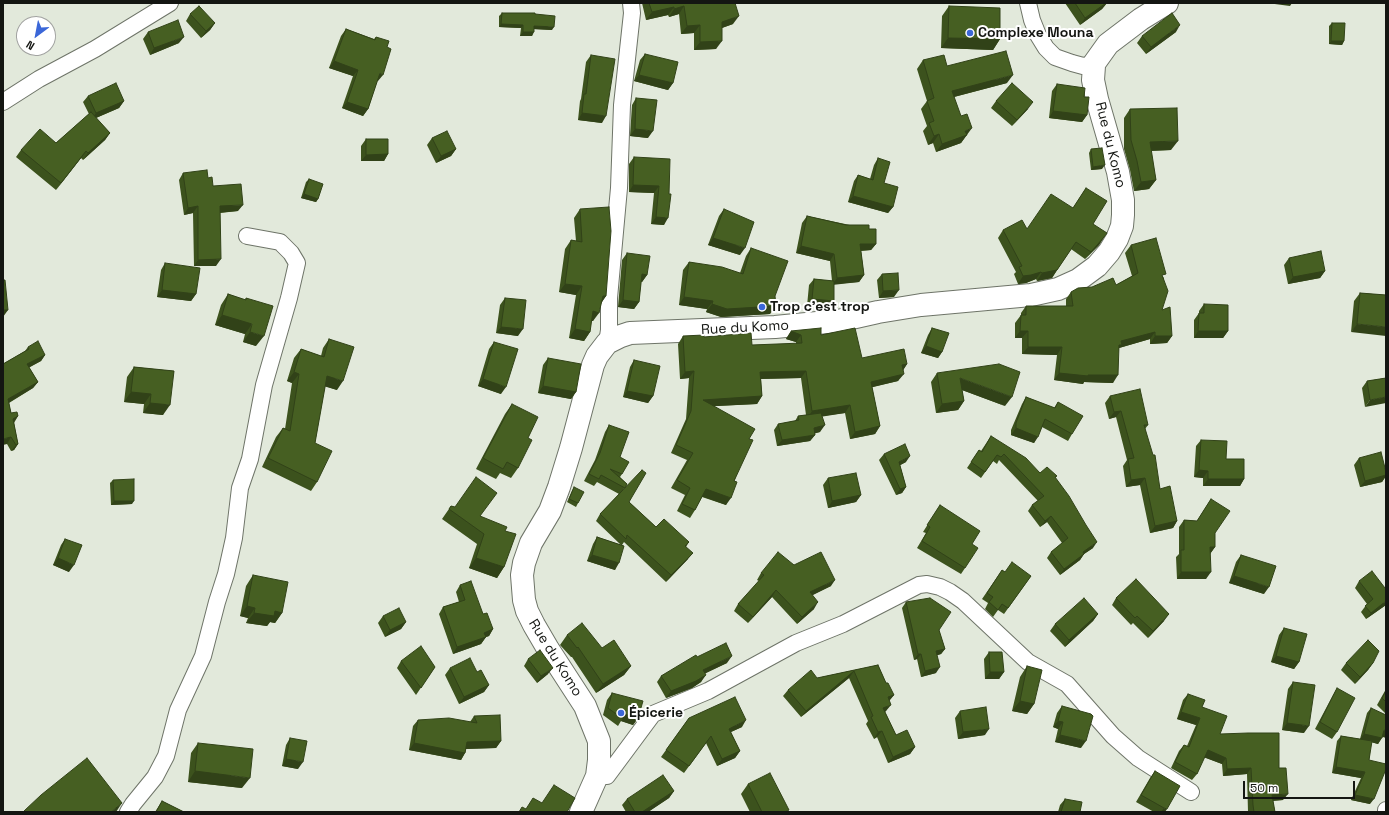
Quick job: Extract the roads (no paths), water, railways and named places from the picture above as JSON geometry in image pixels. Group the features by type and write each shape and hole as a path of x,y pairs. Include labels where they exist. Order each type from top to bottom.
{"street":[{"path":"3,102 39,79 95,49 170,3"},
{"path":"607,343 609,330 609,298 619,188 622,105 632,13 631,3"},
{"path":"1028,3 1032,20 1038,35 1046,48 1055,57 1083,66 1093,65 1108,44 1141,19 1167,3"},
{"name":"Rue du Komo","path":"581,812 597,776 599,741 585,706 534,625 527,611 524,600 522,575 524,563 531,543 550,511 559,487 593,365 597,356 607,343 630,333 775,327 838,321 878,312 921,305 1031,294 1058,289 1078,280 1097,266 1109,252 1117,239 1122,226 1123,215 1123,200 1118,172 1096,93 1093,80 1093,65"},
{"path":"128,812 155,777 166,756 178,710 203,656 226,574 234,538 240,488 250,459 264,385 297,263 291,253 280,242 247,236"},
{"path":"597,776 607,776 653,714 708,691 796,643 843,624 919,585 927,584 940,587 963,601 1028,662 1067,684 1113,736 1138,758 1191,792"}],"place":[{"name":"Complexe Mouna","path":"970,33"},
{"name":"Trop c'est trop","path":"762,307"},
{"name":"Épicerie","path":"621,713"}]}
